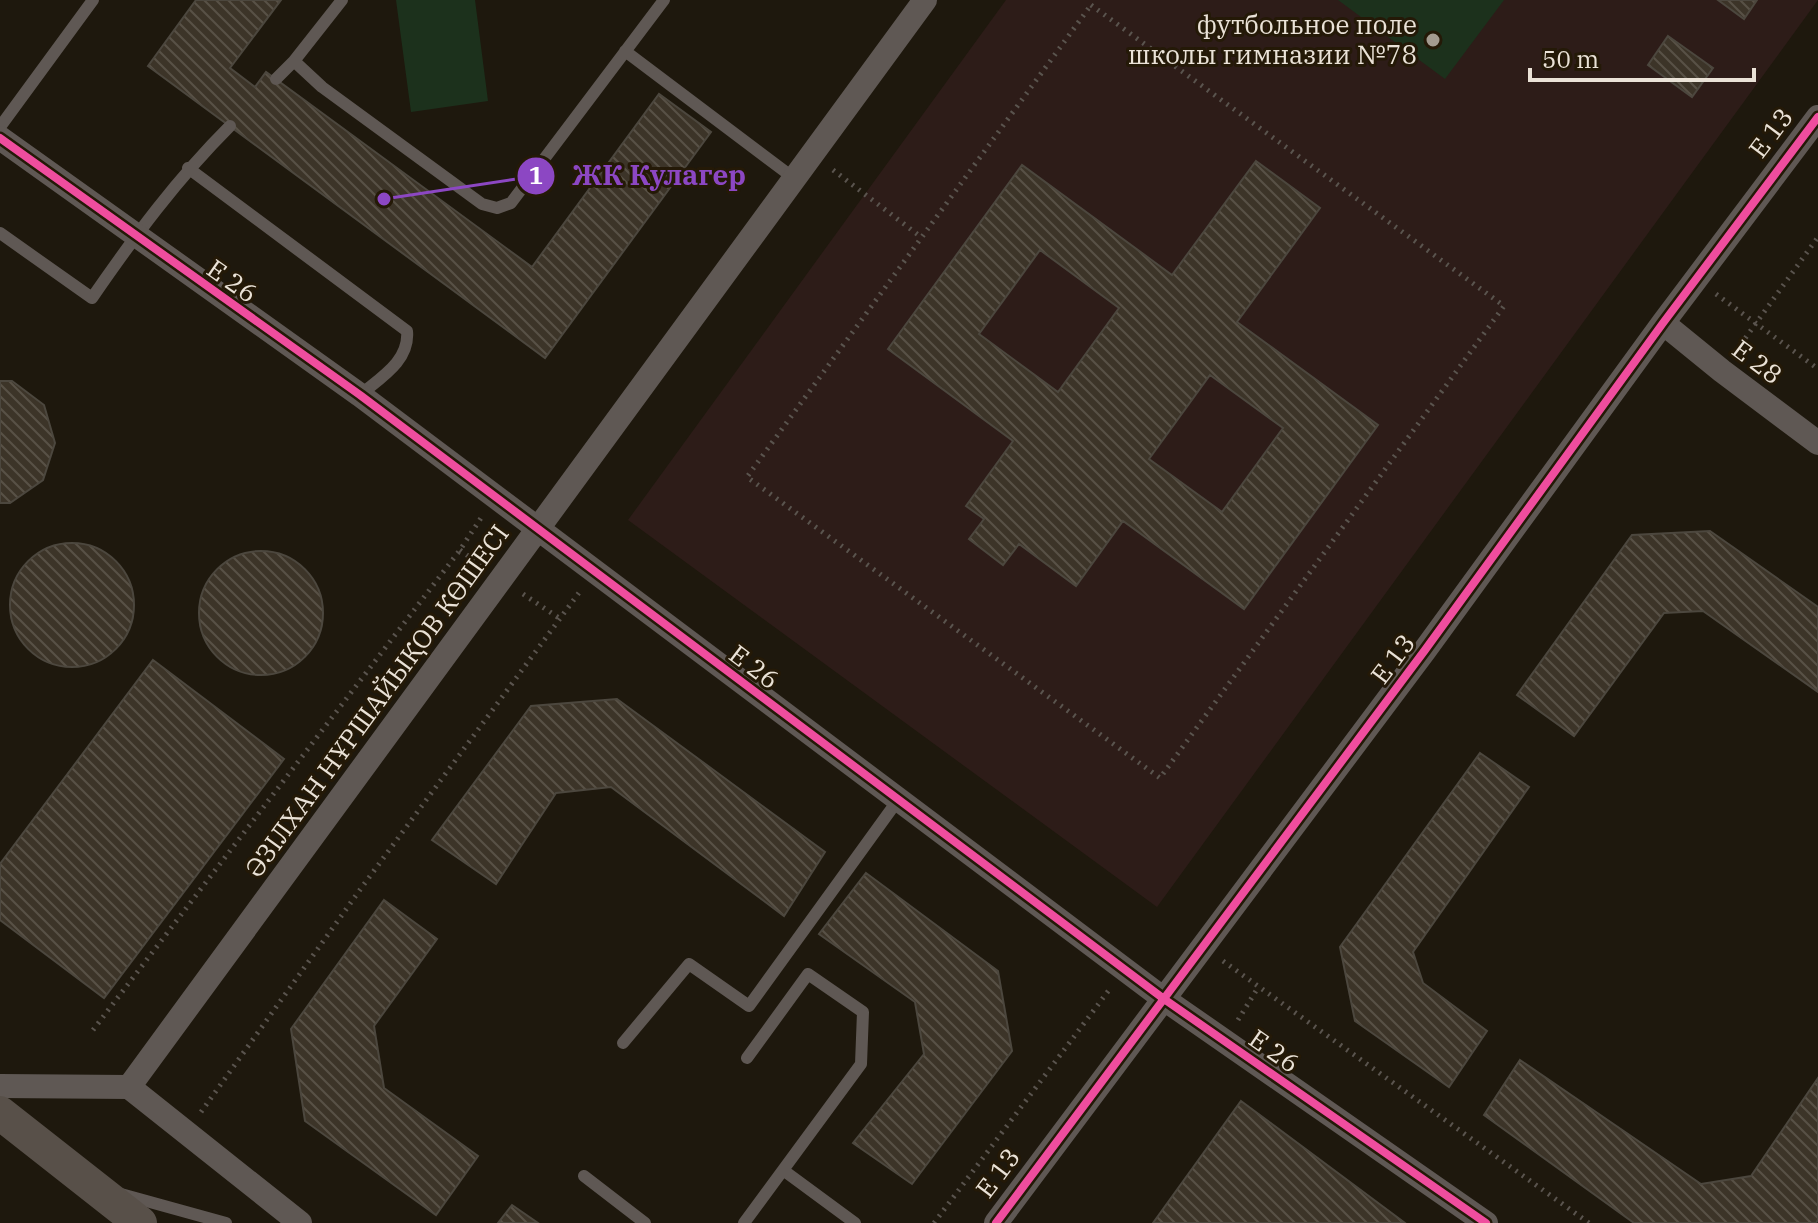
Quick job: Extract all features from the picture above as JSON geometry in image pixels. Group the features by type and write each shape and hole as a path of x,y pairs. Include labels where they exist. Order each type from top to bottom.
{"street":[{"name":"ӘЗІЛХАН НҰРШАЙЫҚОВ КӨШЕСІ","path":"129,1087 925,0"},
{"name":"E 13","path":"996,1223 1425,650 1663,323 1818,117"},
{"name":"E 26","path":"0,138 360,395 1124,970 1486,1223"},
{"name":"E 28","path":"1663,323 1818,443"},
{"path":"0,1086 129,1087 300,1223"},
{"path":"0,1113 140,1223"}],"lane":[{"path":"0,127 93,0"},
{"path":"276,79 342,0"},
{"path":"294,61 322,87 482,204 497,208 511,203 664,0"},
{"path":"625,51 795,179"},
{"path":"0,233 92,298 188,168 230,126"},
{"path":"188,168 407,331 408,341 398,363 360,395"},
{"path":"623,1043 689,964 749,1006 898,800"},
{"path":"744,1223 861,1064 863,1012 808,974 747,1058"},
{"path":"783,1170 855,1223"},
{"path":"584,1176 645,1223"},
{"path":"94,1187 226,1223"}],"path":[{"path":"1091,5 1504,306 1160,778 747,477 921,237 1091,5"},
{"path":"813,154 921,237"},
{"path":"1722,371 1818,237"},
{"path":"1697,278 1818,369"},
{"path":"93,1030 460,550 495,497"},
{"path":"186,1132 594,572"},
{"path":"1203,946 1589,1223"},
{"path":"934,1223 1124,970"},
{"path":"1226,1042 1259,986"}],"shaded area":[{"path":"1006,0 1818,0 1157,907 628,520"}],"green space":[{"path":"396,0 475,0 488,101 411,112"},
{"name":"футбольное поле школы гимназии №78","path":"1338,0 1504,0 1445,79"}],"building":[{"path":"196,0 281,0 230,68 255,87 266,72 532,267 659,94 711,132 545,358 148,66"},
{"path":"1718,0 1757,0 1744,19"},
{"path":"1668,36 1713,68 1692,97 1648,65"},
{"path":"1256,161 1320,208 1237,322 1378,425 1244,609 1123,521 1076,586 1019,544 1003,565 969,539 984,519 966,506 1013,441 888,349 1022,165 1172,275","holes":["1040,250 1119,308 1058,392 979,334","1210,375 1283,428 1222,512 1149,459"]},
{"path":"0,381 12,381 44,405 55,443 43,480 10,503 0,503"},
{"path":"1710,531 1818,607 1818,692 1703,611 1664,613 1574,736 1517,695 1632,535"},
{"path":"72,543 96,548 116,561 129,581 134,605 129,629 116,649 96,662 72,667 48,662 28,649 15,629 10,605 15,581 28,561 48,548"},
{"path":"261,551 285,556 305,569 318,589 323,613 318,637 305,657 285,670 261,675 237,670 217,657 204,637 199,613 204,589 217,569 237,556"},
{"path":"153,660 284,759 104,998 0,920 0,864"},
{"path":"617,699 825,852 784,916 611,787 556,793 496,884 432,840 531,706"},
{"path":"1480,753 1529,787 1413,952 1423,983 1487,1031 1449,1087 1355,1021 1340,947"},
{"path":"866,873 998,971 1012,1051 912,1184 853,1143 924,1054 915,1002 819,934"},
{"path":"384,900 437,939 374,1026 384,1088 478,1156 436,1215 305,1121 291,1029"},
{"path":"1520,1060 1701,1184 1751,1176 1818,1078 1818,1220 1816,1223 1634,1223 1484,1115"},
{"path":"1241,1101 1405,1223 1153,1223"},
{"path":"512,1205 538,1223 498,1223"}],"cycle path":[{"path":"996,1223 1425,650 1663,323 1818,117"},
{"path":"0,138 360,395 1164,999 1486,1223"}],"place":[{"name":"футбольное поле школы гимназии №78","path":"1433,40"},
{"name":"ЖК Кулагер","path":"384,199"}]}
